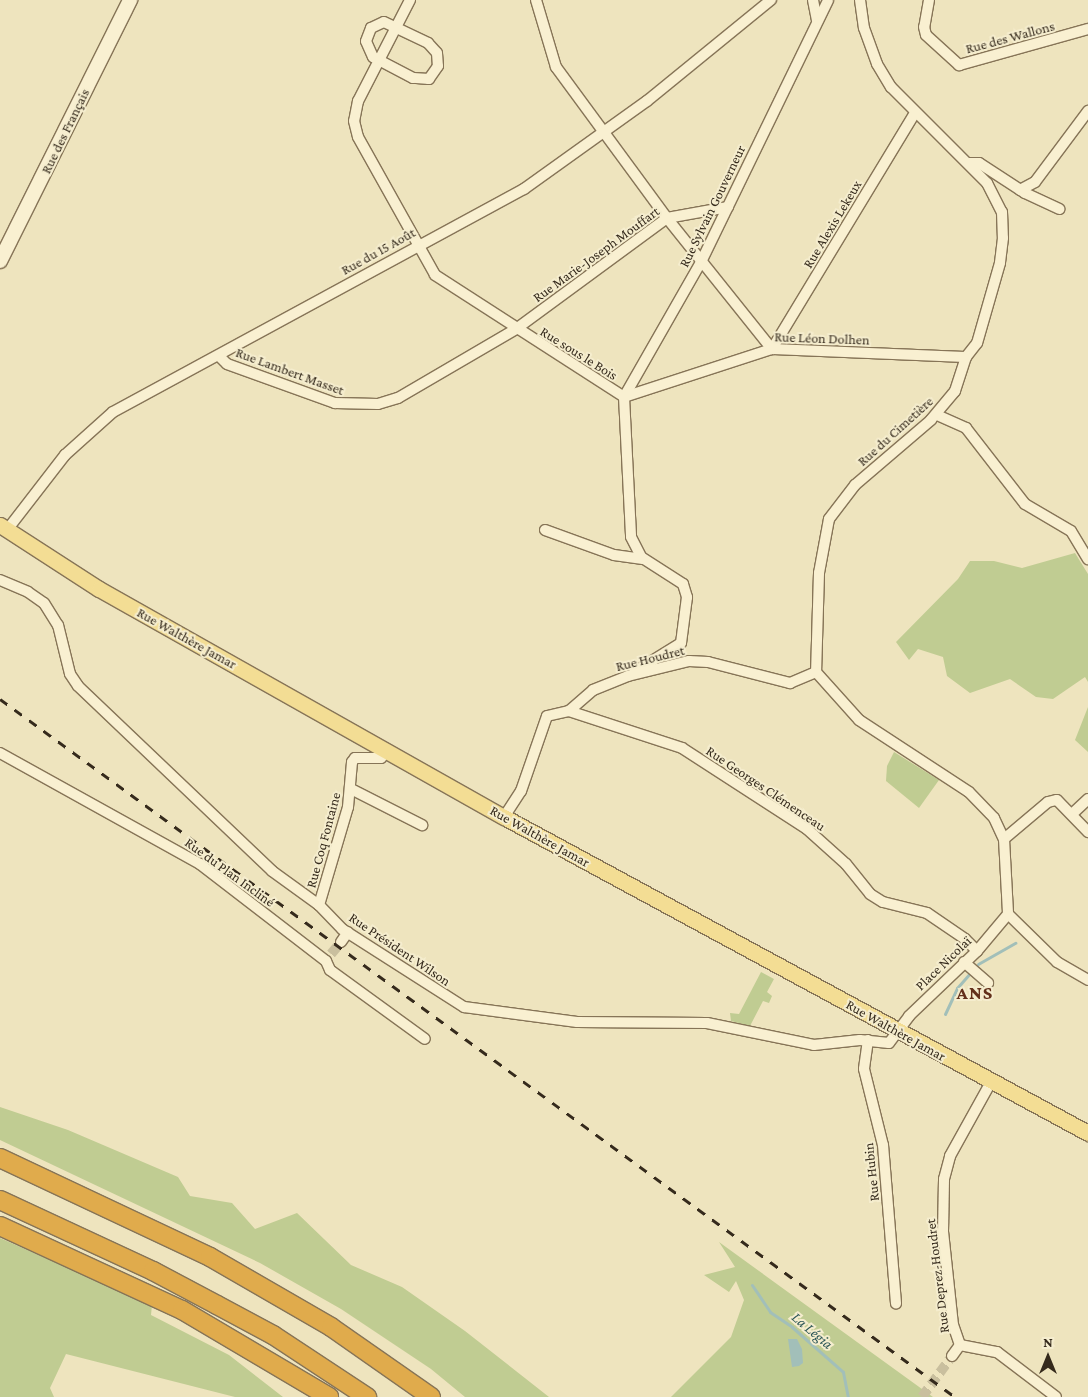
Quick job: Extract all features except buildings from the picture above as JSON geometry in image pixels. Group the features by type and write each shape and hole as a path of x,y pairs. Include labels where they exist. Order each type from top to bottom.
{"highway":[{"path":"0,1158 218,1262 330,1327 431,1397"},
{"path":"0,1200 153,1271 273,1335 367,1397"},
{"path":"0,1226 182,1310 329,1397"},
{"path":"0,1231 63,1254"}],"main road":[{"name":"Rue des Français","path":"0,261 130,0"},
{"name":"Rue Walthère Jamar","path":"3,528 99,589 388,750 504,818 1088,1133"}],"street":[{"name":"Rue sous le Bois","path":"410,0 398,27 358,101 354,120 358,137 421,244 435,275 624,397 631,537 643,559"},
{"path":"536,0 556,67 667,218 772,349"},
{"name":"Rue du 15 Août","path":"3,528 65,455 114,412 524,189 604,132 771,0"},
{"path":"813,0 817,22"},
{"name":"Rue Sylvain Gouverneur","path":"624,397 701,262 828,0"},
{"name":"Rue des Wallons","path":"929,0 924,27 926,35 959,65 1088,29"},
{"name":"Rue du Cimetière","path":"816,672 819,573 829,519 855,485 937,415 955,391 966,357 977,343 1000,263 1003,238 998,201 969,163 891,87 877,64 858,1"},
{"path":"384,22 398,27 428,43 437,53 438,66 429,79 413,78 373,57 366,41 372,28 384,22"},
{"path":"1020,190 1035,182 1088,111"},
{"name":"Rue Alexis Lekeux","path":"772,349 916,113"},
{"path":"969,163 979,163 1020,190 1060,209"},
{"name":"Rue Marie-Joseph Mouffart","path":"516,329 667,218 728,207"},
{"name":"Rue Lambert Masset","path":"219,356 227,364 336,404 372,406 398,398 516,329"},
{"name":"Rue Léon Dolhen","path":"624,397 772,349 966,357"},
{"path":"937,415 966,428 1025,504 1071,531 1088,559"},
{"name":"Rue sous le Bois","path":"545,530 614,555 643,559 683,584 686,622 681,643 628,676"},
{"name":"Rue Président Wilson","path":"0,580 28,592 44,604 55,618 70,674 78,686 279,877 319,905 348,932 464,1007 568,1021 707,1023 814,1045 868,1040 888,1043 898,1032"},
{"name":"Rue Houdret","path":"504,818 521,791 542,724 552,712 569,711 593,690 628,676 689,661 708,662 790,683 816,672"},
{"path":"816,672 859,720 969,792 994,818 1004,838 1008,914 1056,962 1088,980"},
{"name":"Rue Georges Clémenceau","path":"569,711 682,748 807,829 846,864 870,894 883,902 927,913 965,939 977,951"},
{"name":"Rue Coq Fontaine","path":"319,905 351,790 355,758 375,760 388,750"},
{"name":"Rue du Plan Incliné","path":"0,753 62,785 200,864 329,958 330,970 425,1039"},
{"path":"351,790 422,825"},
{"path":"1072,814 1088,799"},
{"path":"1004,838 1048,802 1057,800 1088,832"},
{"name":"Place Nicolaï","path":"898,1032 909,1016 977,951 1008,914"},
{"path":"341,942 348,932"},
{"path":"964,962 988,983"},
{"name":"Rue Hubin","path":"868,1040 864,1069 883,1146 896,1303"},
{"name":"Rue Deprez-Houdret","path":"952,1356 960,1345 953,1325 943,1232 944,1179 950,1156 991,1082"},
{"path":"960,1345 997,1352 1056,1397"}],"green space":[{"path":"1075,553 1088,574 1088,682 1085,677 1053,699 1036,697 1010,679 970,693 947,676 943,657 918,649 909,660 896,642 958,579 970,561 994,561 1022,568"},
{"path":"1088,707 1088,752 1075,740"},
{"path":"894,752 939,780 919,808 886,781 887,766"},
{"path":"761,972 774,979 767,992 772,996 769,1003 763,1001 750,1026 731,1021 730,1013 739,1014"},
{"path":"0,1107 68,1130 178,1177 190,1196 232,1203 255,1229 297,1213 351,1265 402,1287 465,1331 549,1397 465,1397 431,1369 341,1309 260,1263 0,1140"},
{"path":"0,1238 152,1305 151,1315 229,1355 283,1397 235,1397 66,1354 50,1388 54,1397 0,1397"},
{"path":"719,1242 933,1397 671,1397 731,1337 744,1300 736,1281 729,1292 704,1275 735,1267"}],"water":[{"path":"788,1339 797,1339 802,1349 803,1363 799,1366 792,1367"}],"waterway":[{"path":"978,964 1015,943"},
{"path":"945,1014 957,988 971,972"},
{"name":"La Légia","path":"752,1285 770,1312 792,1327 843,1372 848,1397"}],"tunnel":[{"path":"331,954 341,942"},
{"path":"922,1397 952,1356"}],"railway":[{"path":"0,699 955,1397"}],"district":[{"name":"ANS","path":"975,993"}]}
